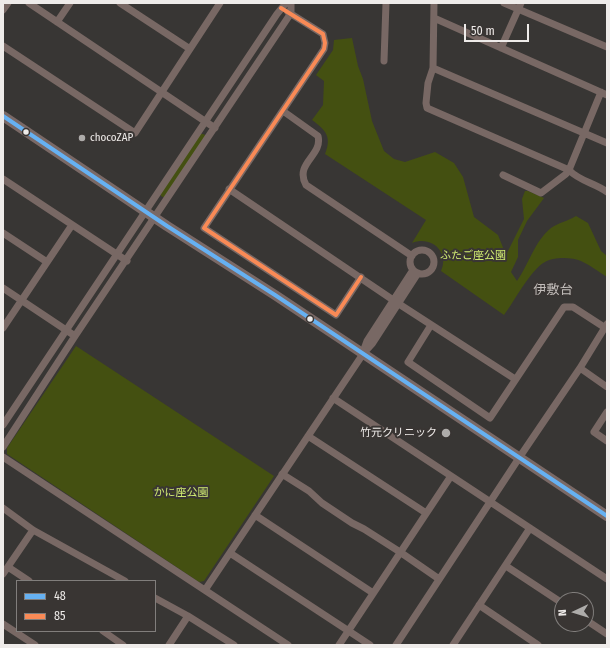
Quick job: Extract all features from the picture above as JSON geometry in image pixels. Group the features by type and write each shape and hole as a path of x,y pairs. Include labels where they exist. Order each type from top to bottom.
{"street":[{"path":"3,10 8,3"},
{"path":"29,3 163,91 215,128"},
{"path":"57,22 70,3"},
{"path":"120,3 190,49"},
{"path":"3,447 75,336 291,13 291,3"},
{"path":"384,61 386,3"},
{"path":"434,3 433,68 428,83 427,108 569,170 572,174 601,187 607,192"},
{"path":"504,3 520,6 607,47"},
{"path":"3,46 135,133 190,49 217,4"},
{"path":"3,426 205,120 284,5 291,13 322,34 325,43 324,48 204,228 336,315 361,277"},
{"path":"501,48 520,6"},
{"path":"434,18 604,94 584,133 566,174 541,193 503,175"},
{"path":"433,68 607,143"},
{"path":"283,111 318,136 319,145 303,170 302,176 306,185 412,256"},
{"path":"3,116 607,516"},
{"path":"3,179 127,260"},
{"path":"229,190 361,277 396,302 515,379"},
{"path":"3,328 72,225"},
{"path":"3,234 47,262"},
{"path":"423,251 430,254 433,262 431,269 424,274 415,271 410,263 412,256 415,253 423,251"},
{"path":"205,590 363,354 367,341 396,302 415,271"},
{"path":"3,288 75,336"},
{"path":"396,645 606,327 573,307 564,307 490,418 408,362 431,325"},
{"path":"580,368 607,387"},
{"path":"334,398 607,579"},
{"path":"607,412 594,432 607,441"},
{"path":"308,436 426,513"},
{"path":"3,457 288,645"},
{"path":"282,474 309,491 322,503 400,552 439,579"},
{"path":"339,645 451,476"},
{"path":"3,508 33,530 123,580"},
{"path":"255,515 373,593"},
{"path":"453,645 530,528"},
{"path":"3,574 33,530"},
{"path":"230,553 370,645"},
{"path":"506,566 554,598"},
{"path":"8,567 28,580"},
{"path":"156,599 188,616 225,643 234,645"},
{"path":"479,605 538,645"},
{"path":"169,645 188,616"},
{"path":"3,624 35,645"},
{"path":"594,625 607,634"},
{"path":"104,632 123,645"}],"green space":[{"name":"ふたご座公園","path":"352,38 372,121 384,151 394,159 405,162 435,152 454,163 463,177 474,217 498,235 506,255 524,219 522,199 525,191 544,198 527,221 518,240 518,257 511,272 517,281 536,246 545,234 554,226 576,216 588,223 601,251 607,256 607,277 581,261 563,258 548,260 534,271 504,315 441,271 443,257 437,247 426,241 412,243 426,220 325,154 328,138 321,127 312,120 323,105 324,81 316,75 333,50 334,40"},
{"path":"199,134 205,135 205,139 166,197 161,196 160,192"},
{"name":"かに座公園","path":"76,346 274,476 204,581 199,582 7,454 7,448"}],"transit line":[{"name":"85","path":"281,8 323,34 325,43 324,49 204,228 336,315 361,277"},
{"name":"48","path":"3,116 607,516"}],"place":[{"name":"chocoZAP","path":"82,138"},
{"name":"竹元クリニック","path":"446,433"}],"district":[{"name":"伊敷台","path":"553,290"}]}
